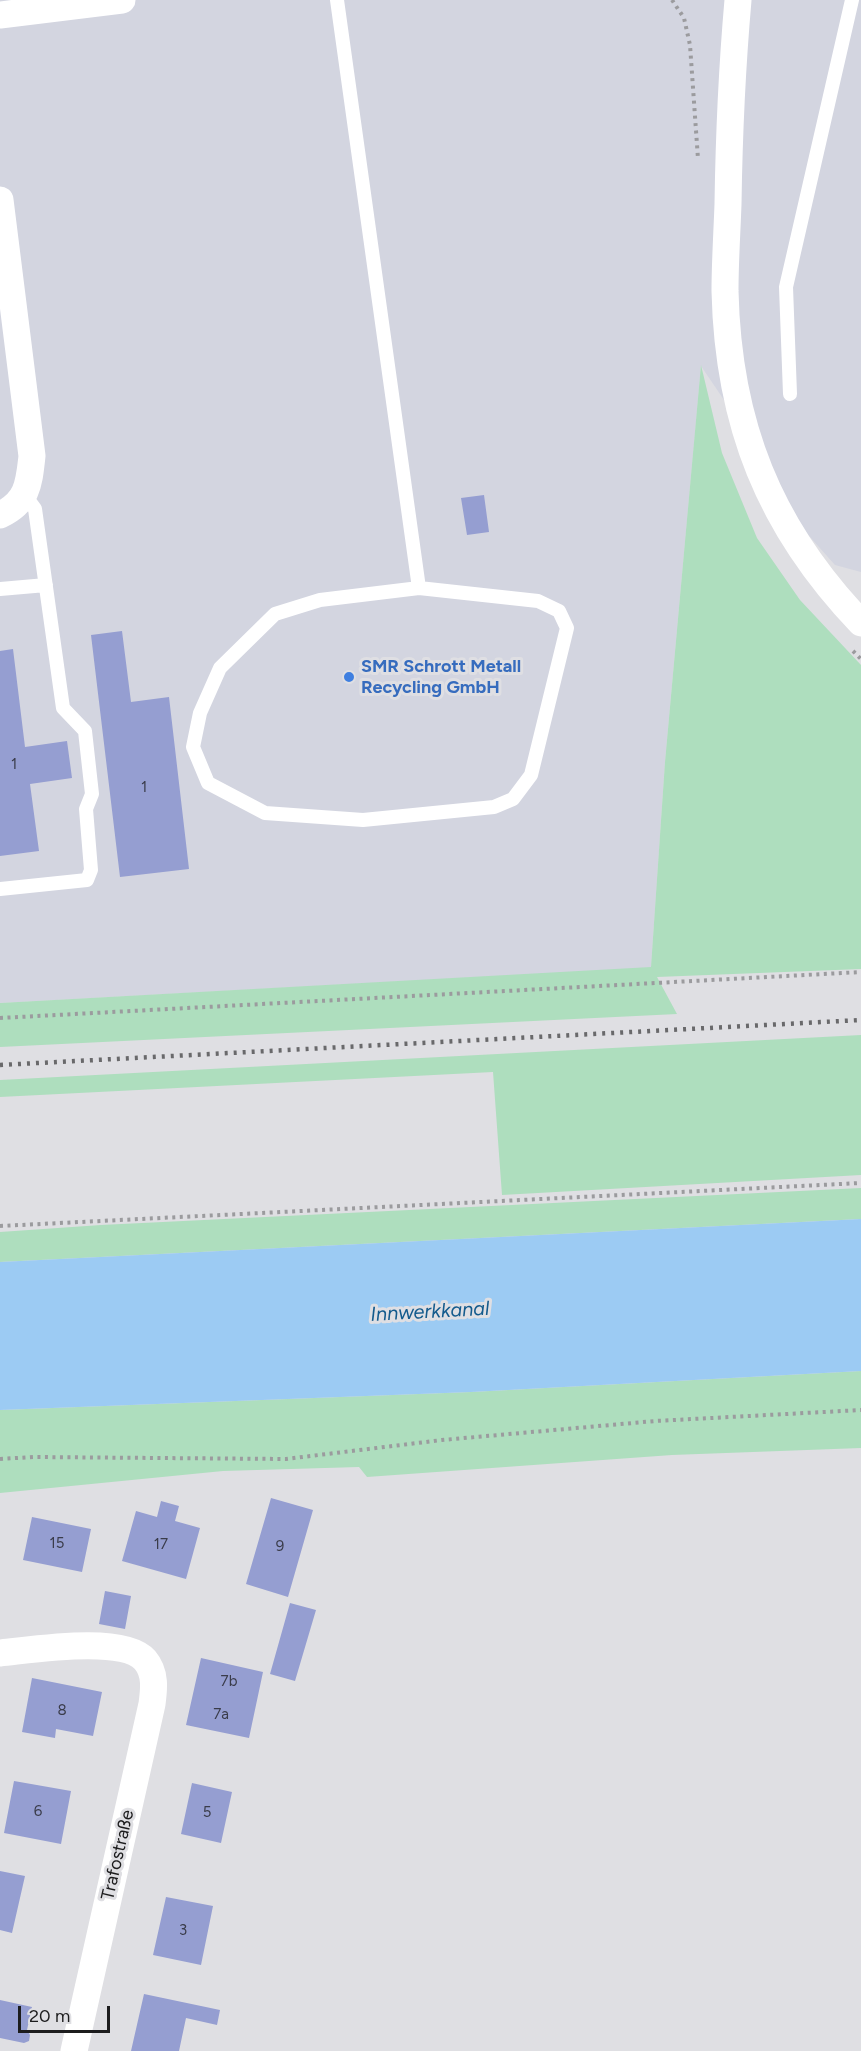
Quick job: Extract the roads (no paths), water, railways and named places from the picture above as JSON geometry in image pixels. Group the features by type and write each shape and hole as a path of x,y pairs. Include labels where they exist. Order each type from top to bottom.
{"street":[{"path":"0,15 122,0"},
{"path":"738,0 732,70 725,291 736,398 766,489 798,546 836,596 861,623"},
{"path":"0,200 32,456 29,484 24,494 19,503 0,515"},
{"name":"Trafostraße","path":"0,1653 95,1645 132,1651 144,1659 152,1672 155,1685 74,2051"}],"lane":[{"path":"337,0 419,588"},
{"path":"790,394 786,287 852,0"},
{"path":"0,889 87,880 91,870 86,809 92,794 85,730 63,708 36,509 24,494"},
{"path":"0,589 46,585"},
{"path":"419,588 538,601 559,611 567,628 531,775 513,799 494,807 363,820 265,813 208,783 193,747 200,713 220,668 275,614 320,600 419,588"}],"water":[{"name":"Innwerkkanal","path":"861,1219 861,1371 471,1392 0,1410 0,1262"}],"railway":[{"path":"0,1065 861,1020"}],"place":[{"name":"SMR Schrott Metall Recycling GmbH","path":"349,677"}]}
